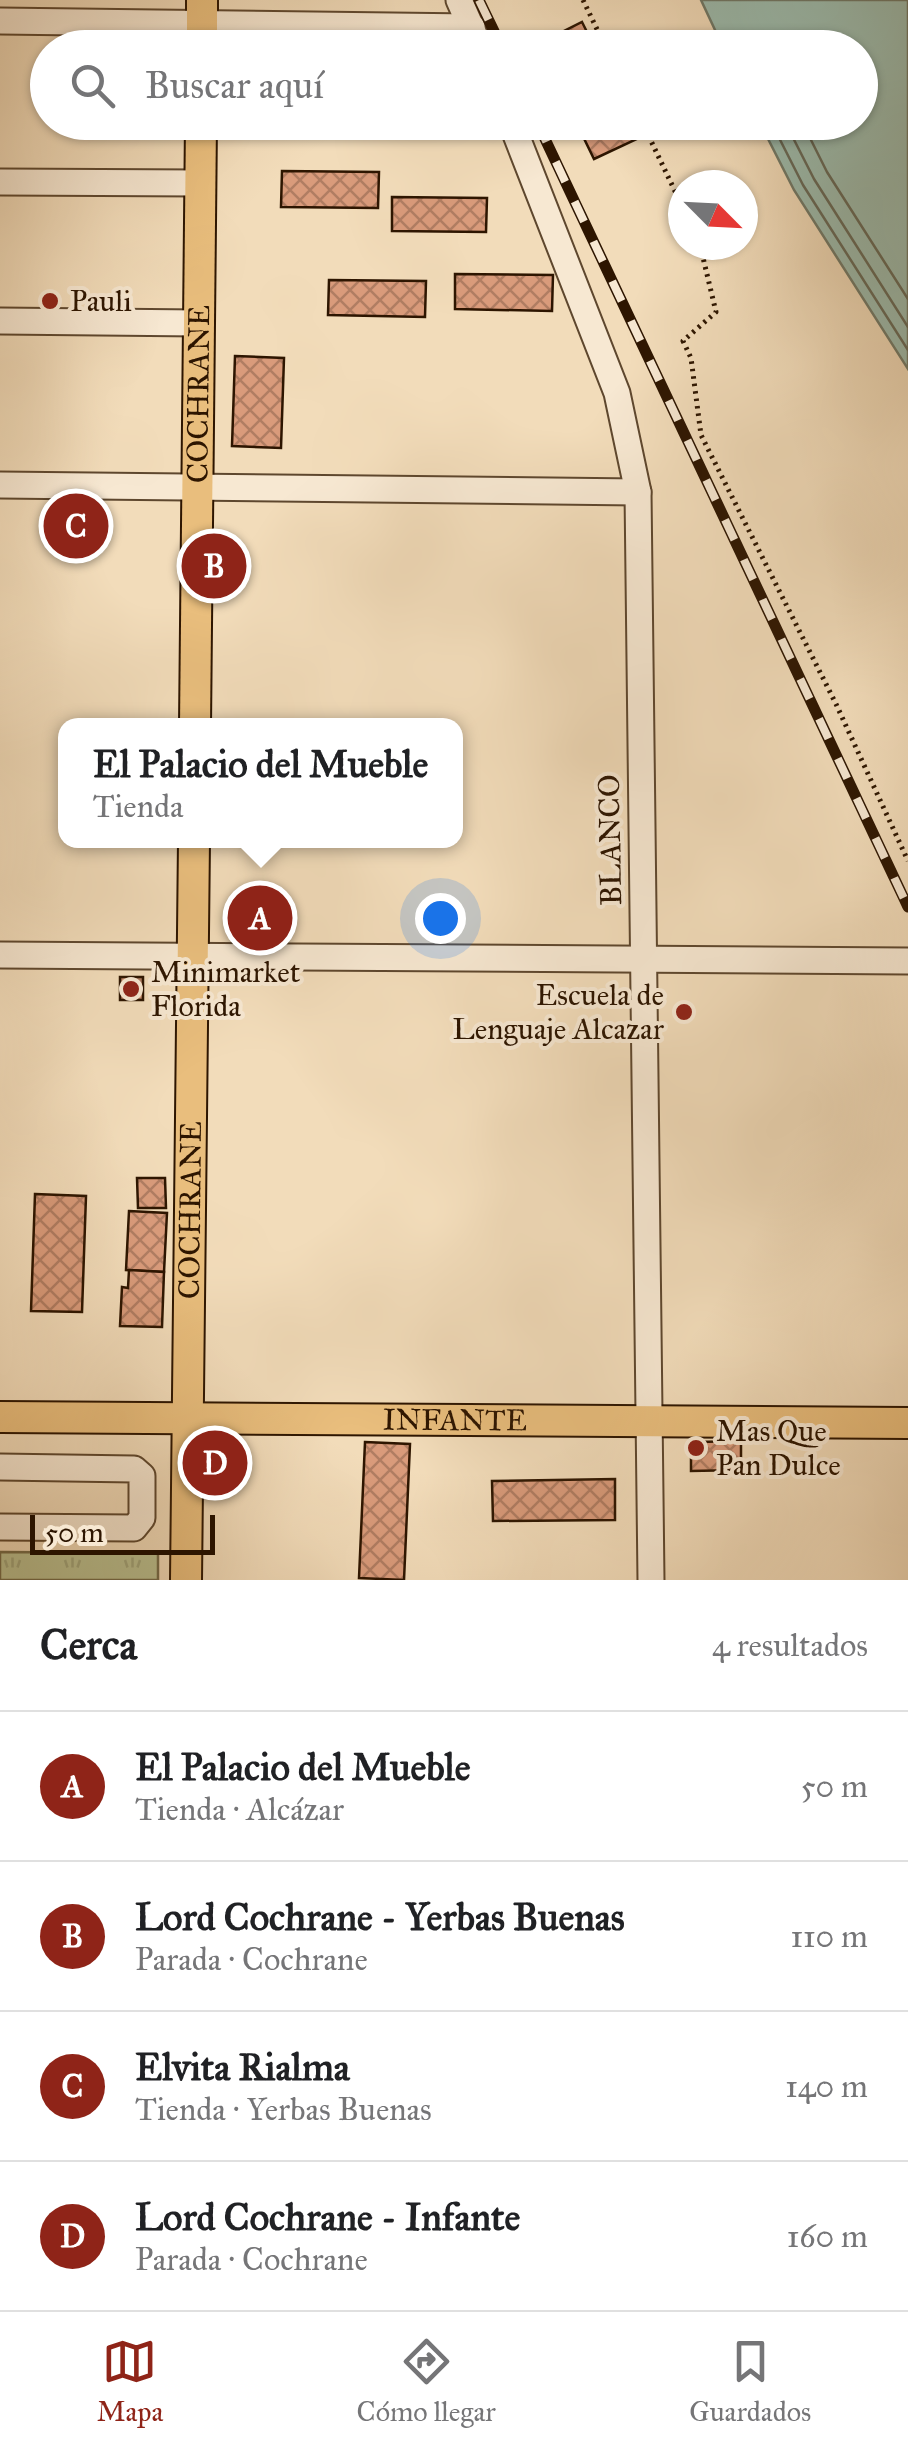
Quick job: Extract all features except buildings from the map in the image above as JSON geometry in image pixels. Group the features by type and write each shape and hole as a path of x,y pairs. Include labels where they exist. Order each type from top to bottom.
{"main road":[{"name":"COCHRANE","path":"195,718 201,140"},
{"name":"COCHRANE","path":"186,1580 194,848"},
{"name":"INFANTE","path":"0,1417 908,1424"}],"street":[{"path":"459,0 473,30"},
{"path":"0,20 46,10 339,30"},
{"name":"BLANCO","path":"518,140 617,393 638,492 651,1580"},
{"path":"0,182 200,183"},
{"path":"0,321 199,324"},
{"path":"0,485 638,492"},
{"path":"0,955 907,961"},
{"path":"0,1467 134,1469 142,1476 142,1518 134,1528 0,1527"}],"path":[{"path":"583,0 597,30"},
{"path":"651,140 668,177"},
{"path":"704,260 716,312 683,341 692,358 698,426 836,704 908,860"}],"green space":[{"path":"0,1552 158,1553 158,1580 0,1580"}],"water":[{"path":"701,0 908,0 908,369 794,190 769,140 878,140 878,30 715,30"}],"railway":[{"path":"479,0 493,30"},
{"path":"546,140 908,907"}],"place":[{"name":"Pauli","path":"50,301"},
{"name":"Elvita Rialma","path":"76,526"},
{"name":"Lord Cochrane - Yerbas Buenas","path":"214,566"},
{"name":"El Palacio del Mueble","path":"260,918"},
{"name":"Minimarket Florida","path":"131,989"},
{"name":"Escuela de Lenguaje Alcazar","path":"684,1012"},
{"name":"Mas Que Pan Dulce","path":"696,1448"},
{"name":"Lord Cochrane - Infante","path":"215,1463"}]}
